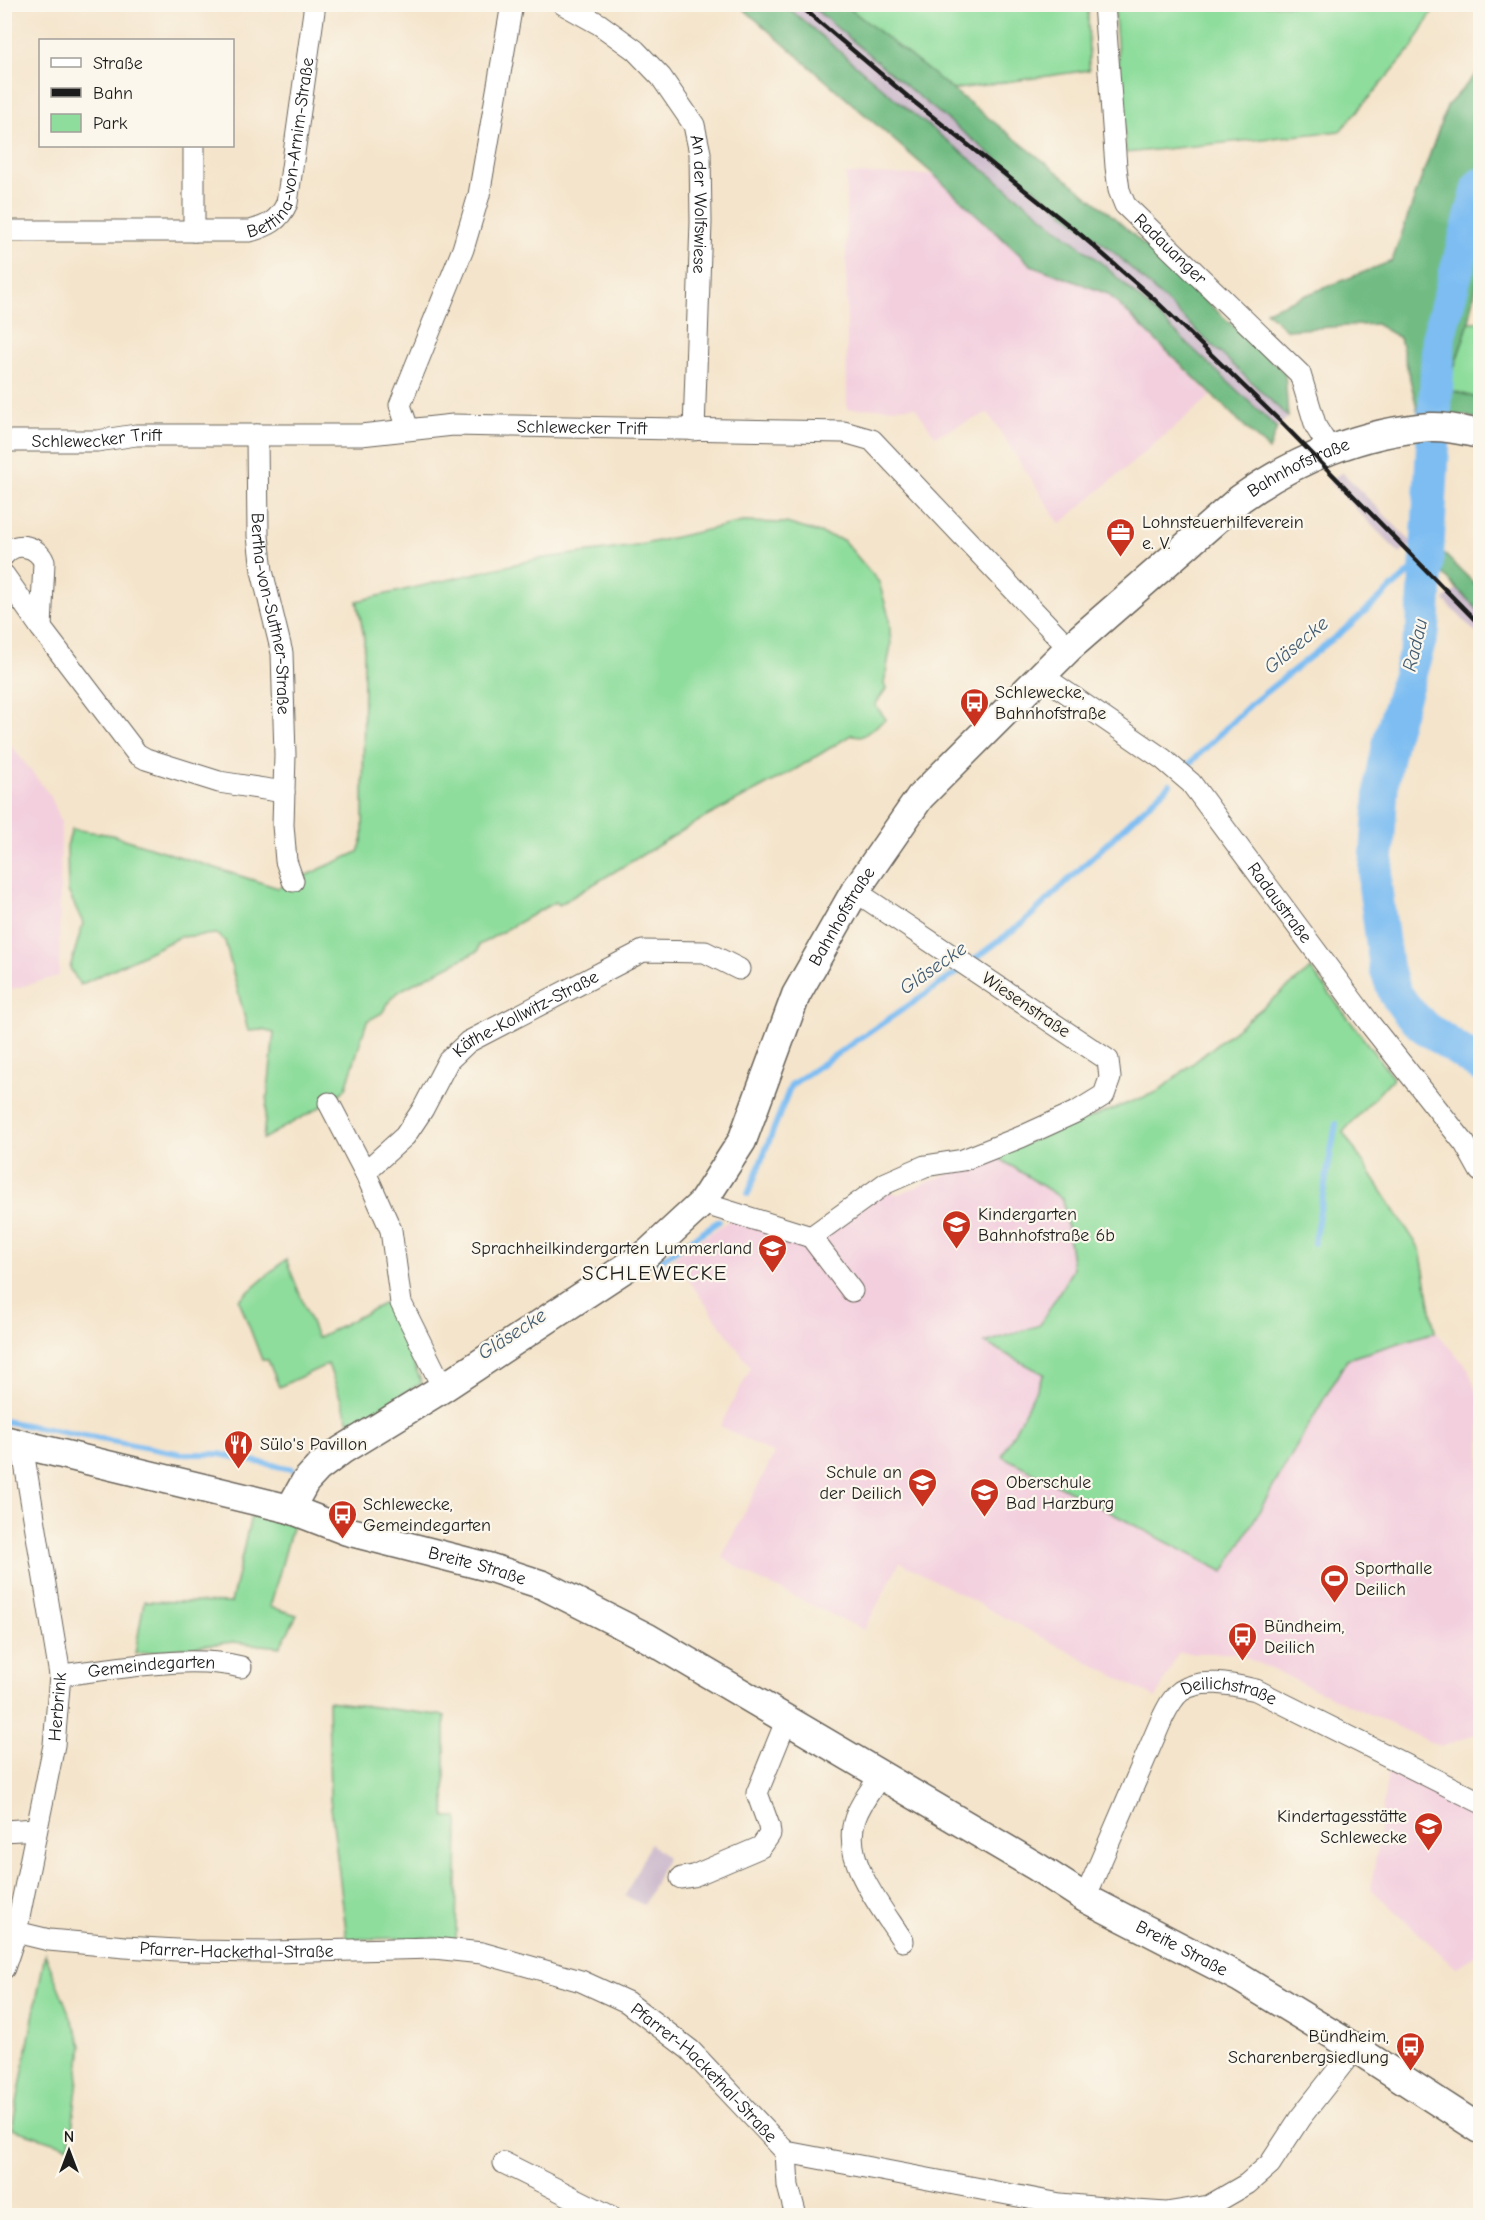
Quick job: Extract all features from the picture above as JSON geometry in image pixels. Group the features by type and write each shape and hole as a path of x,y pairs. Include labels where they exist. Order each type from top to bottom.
{"street":[{"name":"Bettina-von-Arnim-Straße","path":"4,231 250,231 270,226 282,214 287,203 315,4"},
{"path":"408,429 400,405 463,249 479,195 512,4"},
{"name":"An der Wolfswiese","path":"563,4 599,24 635,50 662,77 694,125 700,153 701,211 694,430"},
{"name":"Radauanger","path":"1104,4 1116,167 1119,190 1125,205 1300,374 1316,427 1330,451"},
{"path":"194,147 194,231"},
{"name":"Schlewecker Trift","path":"4,441 97,441 136,435 361,435 453,425 844,432 872,441 1069,648"},
{"name":"Bahnhofstraße","path":"290,1509 305,1482 318,1468 342,1450 443,1389 648,1253 702,1203 742,1141 796,995 855,891 920,796 1069,648 1240,499 1268,479 1307,458 1366,438 1432,427 1470,432"},
{"name":"Bertha-von-Suttner-Straße","path":"257,435 259,553 282,652 286,861 293,881"},
{"path":"4,555 9,549 18,546 34,549 41,555 44,572 41,628"},
{"path":"4,575 41,628 137,754 146,759 219,782 284,792"},
{"name":"Radaustraße","path":"1041,675 1163,759 1191,783 1370,1024 1465,1144 1480,1171"},
{"name":"Wiesenstraße","path":"811,1237 886,1183 925,1166 963,1160 1078,1111 1104,1095 1110,1078 1108,1060 855,891"},
{"name":"Käthe-Kollwitz-Straße","path":"365,1172 405,1136 423,1109 448,1060 468,1042 643,951 705,952 739,969"},
{"path":"329,1103 365,1172 391,1230 401,1303 443,1389"},
{"path":"702,1203 811,1237 852,1290"},
{"name":"Breite Straße","path":"13,1442 290,1509 347,1531 488,1567 543,1585 648,1638 1037,1867 1085,1898 1240,1978 1355,2048 1480,2129"},
{"name":"Herbrink","path":"4,1968 16,1932 54,1744 60,1675 13,1442"},
{"name":"Gemeindegarten","path":"60,1675 169,1663 220,1662 241,1667"},
{"name":"Deilichstraße","path":"1085,1898 1162,1719 1171,1702 1181,1691 1195,1685 1233,1685 1256,1690 1480,1802"},
{"path":"681,1878 693,1876 761,1847 770,1834 757,1793 787,1719"},
{"path":"881,1775 855,1816 852,1842 857,1865 903,1941"},
{"path":"4,1831 36,1829"},
{"name":"Pfarrer-Hackethal-Straße","path":"16,1932 50,1940 194,1951 272,1952 434,1948 482,1953 581,1981 627,2002 690,2050 786,2152 1060,2205 1166,2214 1209,2206 1247,2184 1270,2164 1300,2118 1355,2048"},
{"path":"786,2152 788,2186 796,2216"},
{"path":"504,2163 610,2216"}],"shaded area":[{"path":"785,5 810,5 918,96 1117,255 1288,417 1277,428 1105,266 906,108"},
{"path":"846,174 934,175 1031,265 1108,294 1211,396 1060,524 988,413 935,436 915,407 847,409"},
{"path":"1342,472 1413,544 1400,554 1329,482"},
{"path":"1457,589 1480,612 1480,637 1444,600"},
{"path":"4,736 51,797 61,821 59,976 5,991"},
{"name":"Schule an der Deilich","path":"994,1155 1063,1199 1073,1269 1040,1325 986,1343 1045,1374 1223,1572 1347,1359 1435,1332 1468,1368 1480,1401 1480,1732 1441,1747 1236,1653 1178,1653 1156,1698 900,1562 864,1630 755,1578 722,1557 774,1454 720,1426 751,1368 673,1258 733,1218 809,1241 887,1192 899,1194"},
{"name":"Kindertagesstätte Schlewecke","path":"1388,1772 1480,1813 1480,1953 1456,1968 1371,1889"},
{"path":"650,1844 667,1857 644,1905 625,1896"}],"green space":[{"path":"739,5 785,5 906,108 1105,266 1277,428 1269,450 1108,294 1031,265 934,175"},
{"path":"810,5 845,5 1107,211 1285,373 1288,417 1117,255 918,96"},
{"path":"845,5 1088,5 1089,70 951,90"},
{"path":"1114,5 1436,5 1412,48 1340,131 1126,153"},
{"path":"1480,70 1480,268 1469,322 1447,389 1480,399 1480,420 1466,416 1418,412 1400,338 1376,324 1287,330 1266,311 1392,261 1447,106"},
{"path":"1469,322 1480,322 1480,399 1447,390"},
{"path":"742,522 786,523 843,540 879,582 889,617 891,645 884,684 886,689 875,705 886,719 863,736 851,735 796,769 697,822 559,905 555,902 479,945 478,951 393,996 382,1013 367,1021 346,1088 335,1099 263,1139 274,1033 262,1030 248,1031 225,941 216,934 180,937 80,985 70,968 83,923 68,891 67,846 72,829 112,835 278,888 358,852 363,838 364,637 357,601 537,559 636,546"},
{"path":"1435,545 1480,589 1480,612 1433,564"},
{"path":"1311,969 1393,1078 1343,1132 1420,1249 1435,1332 1347,1359 1224,1572 1002,1456 1044,1374 985,1343 1040,1325 1073,1269 1063,1199 994,1155 1157,1092"},
{"path":"286,1259 317,1338 389,1301 390,1312 422,1383 350,1425 328,1364 279,1387 268,1360 262,1360 239,1300"},
{"path":"251,1516 293,1524 270,1607 297,1615 280,1647 233,1642 135,1654 144,1601 231,1603"},
{"path":"328,1701 445,1716 445,1817 458,1817 456,1939 347,1939 330,1799"},
{"path":"45,1954 82,2045 70,2147 12,2129"}],"waterway":[{"name":"Radau","path":"1480,185 1439,335 1423,629 1391,736 1382,780 1375,886 1386,968 1395,993 1407,1010 1423,1026 1480,1065"},
{"name":"Gläsecke","path":"1189,764 1251,704 1344,630 1428,556"},
{"name":"Gläsecke","path":"748,1194 791,1085 955,974 1024,922 1170,784"},
{"path":"1314,1243 1336,1124"},
{"name":"Gläsecke","path":"658,1262 719,1221"},
{"name":"Gläsecke","path":"4,1421 181,1454 219,1454 292,1469"}],"railway":[{"path":"798,4 913,101 1081,235 1155,300 1282,423 1480,625"}],"place":[{"name":"Lohnsteuerhilfeverein e. V.","path":"1121,558"},
{"name":"Schlewecke, Bahnhofstraße","path":"974,728"},
{"name":"Kindergarten Bahnhofstraße 6b","path":"957,1250"},
{"name":"Sprachheilkindergarten Lummerland","path":"773,1274"},
{"name":"Sülo's Pavillon","path":"239,1470"},
{"name":"Schule an der Deilich","path":"923,1508"},
{"name":"Oberschule Bad Harzburg","path":"985,1518"},
{"name":"Schlewecke, Gemeindegarten","path":"342,1540"},
{"name":"Sporthalle Deilich","path":"1334,1604"},
{"name":"Bündheim, Deilich","path":"1243,1662"},
{"name":"Kindertagesstätte Schlewecke","path":"1428,1852"},
{"name":"Bündheim, Scharenbergsiedlung","path":"1410,2072"}],"district":[{"name":"SCHLEWECKE","path":"655,1273"}]}
